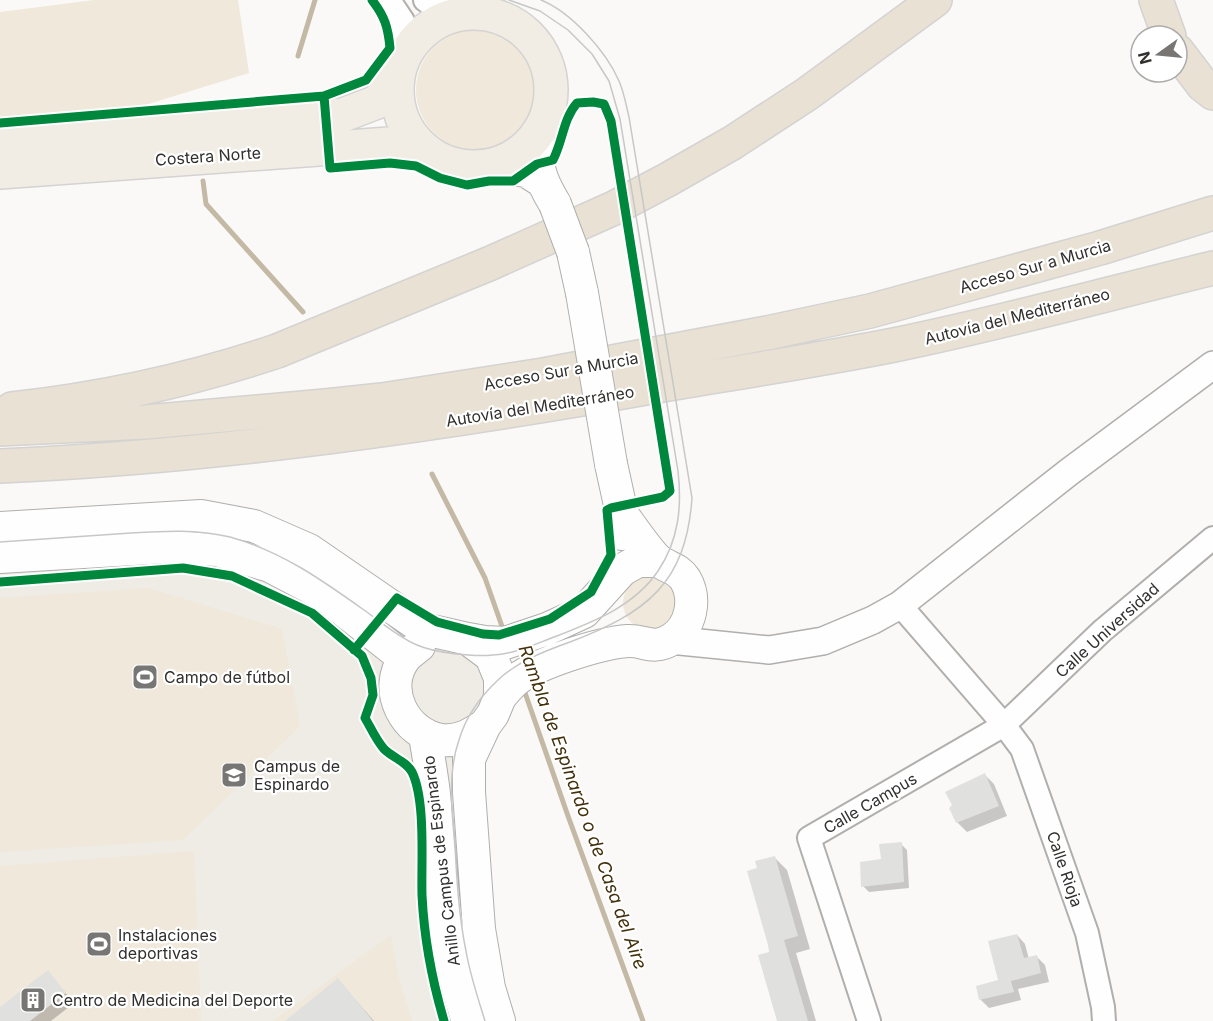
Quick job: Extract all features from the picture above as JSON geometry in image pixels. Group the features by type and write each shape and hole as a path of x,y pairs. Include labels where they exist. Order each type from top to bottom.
{"highway":[{"path":"0,410 102,396 166,383 244,363 491,263 614,208 732,143 807,94 907,23 935,0"},
{"path":"1156,0 1165,24"},
{"path":"1189,67 1203,85 1213,93"},
{"name":"Acceso Sur a Murcia","path":"0,429 146,422 325,406 382,400 543,375 870,311 1077,255 1213,213"},
{"path":"1114,292 1213,258"},
{"name":"Autovía del Mediterráneo","path":"0,466 83,463 162,456 414,427 895,345 1213,268"}],"main road":[{"name":"Costera Norte","path":"0,139 343,115 377,102 421,34 438,21 459,14 475,12 506,19 520,27 532,38 547,65 551,96 548,111 537,134 525,149 508,160 490,166 470,168 450,164 432,155 416,142 404,123 397,100 402,64"},
{"path":"0,528 192,516 255,526 309,550 424,629 485,642 506,643 547,629 584,612 617,575 638,561 659,561 675,568 685,579 692,599 688,620 683,630 670,640 650,646 630,641 612,623 607,598 617,575 622,514 573,252 537,164 537,134"},
{"name":"Costera Norte","path":"0,172 416,142"},
{"path":"490,166 526,171 548,193"},
{"path":"622,514 659,561"},
{"path":"0,557 166,547 217,550 270,566 310,587 404,658 432,638 459,637 491,656 500,678 500,697"},
{"name":"Anillo Campus de Espinardo","path":"499,1021 489,988 479,929 469,792 469,759 485,725 494,714 500,697 517,679 556,660 594,647 630,641"},
{"name":"Anillo Campus de Espinardo","path":"404,658 397,675 396,693 400,710 410,724 425,735 443,740 470,736 485,725"},
{"name":"Anillo Campus de Espinardo","path":"425,735 434,793 444,913 459,994 468,1021"}],"street":[{"path":"390,0 403,21 402,64"},
{"path":"425,0 432,5 459,14"},
{"path":"670,640 770,650 823,640 873,620 900,605 1069,472 1213,365"},
{"name":"Calle Universidad","path":"1004,725 1102,630 1213,538"},
{"path":"692,599 702,619 719,636 770,650"},
{"name":"Calle Rioja","path":"900,605 1022,749 1083,922 1103,1007 1104,1021"},
{"name":"Calle Campus","path":"869,1021 809,838 1004,725"}],"shaded area":[{"path":"94,0 238,0 249,73 142,106 0,117 0,12"},
{"path":"476,30 499,34 519,47 532,67 536,90 532,113 519,133 499,146 476,150 453,146 433,133 420,113 416,90 420,67 433,47 453,34"},
{"name":"Campus de Espinardo","path":"174,517 309,550 500,678 469,759 499,1021 0,1021 0,528"},
{"path":"645,576 655,576 665,580 673,588 677,603 673,618 665,626 655,630 645,630 635,626 627,618 623,608 623,598 627,588 635,580"},
{"name":"Campo de fútbol","path":"148,588 282,629 300,726 183,840 0,852 0,598"},
{"name":"Instalaciones deportivas","path":"194,851 201,1021 0,1021 0,866"},
{"path":"391,935 398,975 412,1021 273,1021"}],"building":[{"path":"985,773 999,806 956,823 949,808 952,805 945,792"},
{"path":"902,842 904,882 861,887 860,862 881,859 879,844"},
{"path":"775,856 798,936 784,940 808,1021 777,1021 758,955 769,952 747,871 757,868 755,861"},
{"path":"1017,934 1024,958 1037,955 1041,973 1011,981 1014,992 979,1000 976,986 998,980 988,941"},
{"name":"Centro de Medicina del Deporte","path":"48,970 66,993 30,1021 0,1021 0,1007"},
{"path":"338,978 373,1021 285,1021"}],"waterway":[{"name":"Rambla de Espinardo o de Casa del Aire","path":"298,56 315,0"},
{"name":"Rambla de Espinardo o de Casa del Aire","path":"203,181 206,204 303,312"},
{"name":"Rambla de Espinardo o de Casa del Aire","path":"432,474 485,578 504,632"},
{"name":"Rambla de Espinardo o de Casa del Aire","path":"523,687 643,1021"}],"tram line":[{"path":"0,542 168,531 230,537 284,558 333,588 410,642 425,648 465,655 515,651 580,627 623,605 648,584 671,547 675,535 680,497 678,471 620,119 609,81 592,54 568,30 540,11 509,0"},
{"path":"485,1021 468,960 458,886 452,779 455,753 462,731 480,700 514,667 620,619 657,591 671,574 681,553 688,528 692,498 629,117 622,90 613,69 597,45 564,14 541,0"}],"cycle path":[{"path":"354,650 397,598 437,622 483,634 499,635 550,619 591,592 611,555 607,510 663,497 670,491 611,121 604,104 577,103 566,123 553,160 537,164 513,181 489,181 467,185 440,178 416,166 390,163 330,168 324,96 366,80 390,48 385,22 372,0"},
{"path":"0,123 324,96"},
{"path":"0,582 183,568 232,576 312,613 362,656 371,678 373,695 365,718 384,749 409,768 416,784 421,815 422,895 425,927 432,974 444,1021"}],"place":[{"name":"Campo de fútbol","path":"145,677"},
{"name":"Campus de Espinardo","path":"234,775"},
{"name":"Instalaciones deportivas","path":"99,944"},
{"name":"Centro de Medicina del Deporte","path":"33,1000"}]}
